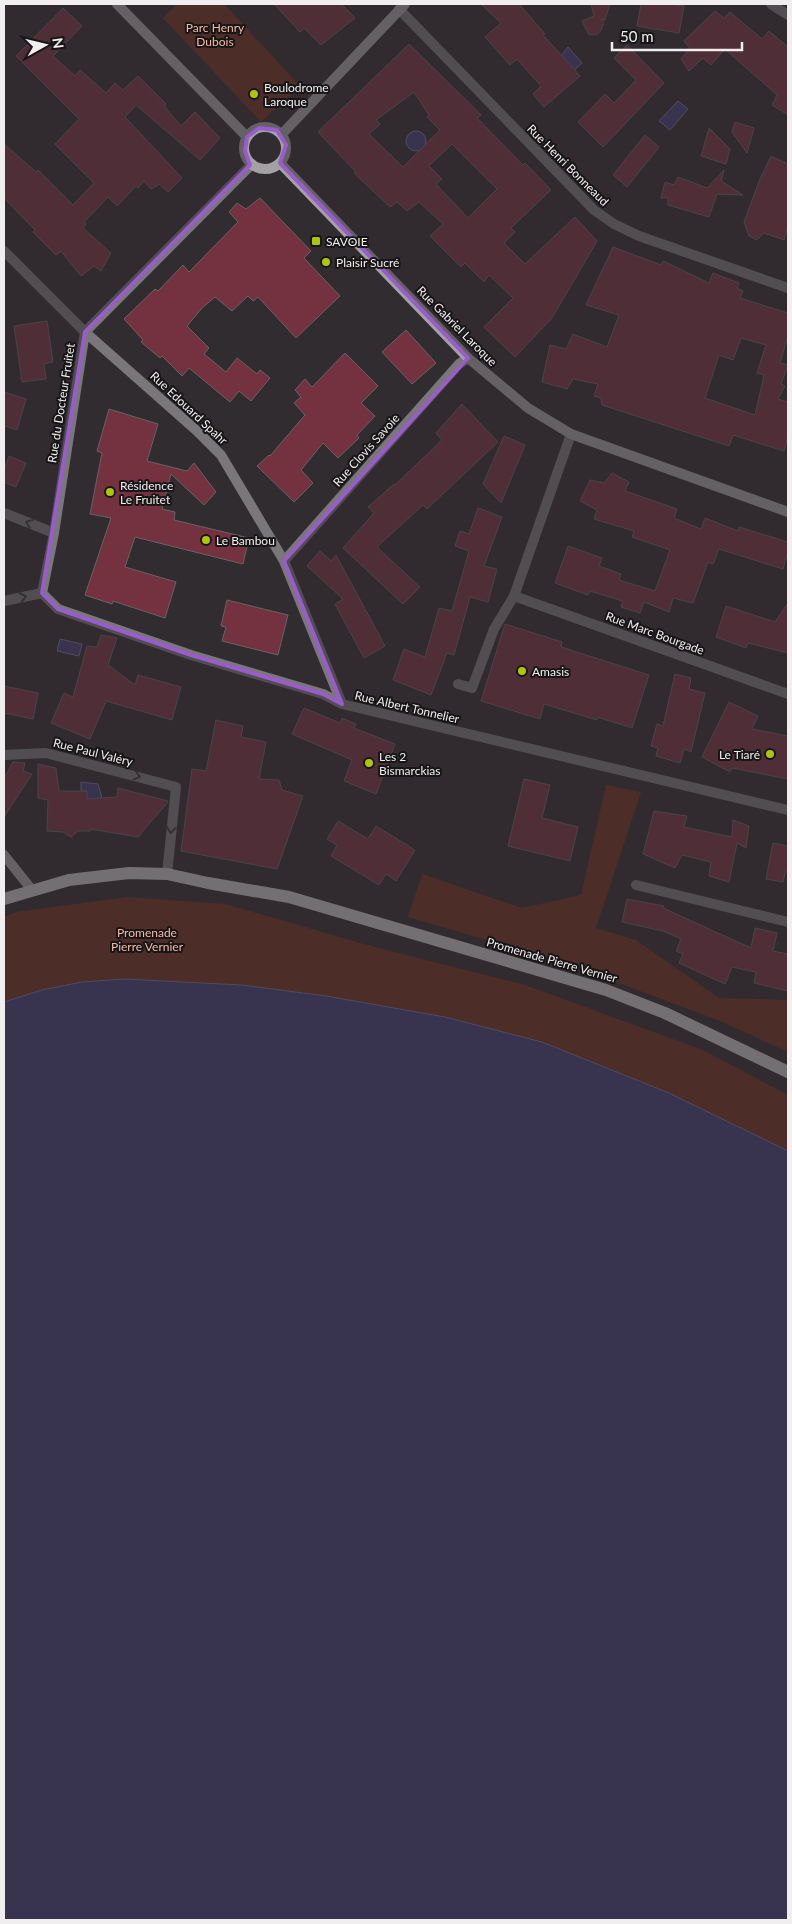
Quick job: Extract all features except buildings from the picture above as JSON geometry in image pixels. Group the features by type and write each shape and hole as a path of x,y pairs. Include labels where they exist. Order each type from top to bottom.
{"main road":[{"name":"Promenade Pierre Vernier","path":"4,899 69,880 129,873 167,874 288,897 606,990 665,1013 788,1072"}],"street":[{"path":"117,4 247,137"},
{"path":"772,4 778,4"},
{"path":"772,4 788,15"},
{"path":"282,134 402,6"},
{"name":"Rue Henri Bonneaud","path":"402,6 594,210 614,224 639,236 788,288"},
{"path":"269,127 282,134 286,145 286,154 280,163 269,168 258,167 252,164 245,151 247,137 260,128 269,127"},
{"name":"Rue Gabriel Laroque","path":"280,163 468,358 528,408 571,434 788,512"},
{"name":"Rue du Docteur Fruitet","path":"42,593 54,533 85,332 252,164"},
{"name":"Rue Edouard Spahr","path":"4,251 85,332 198,431 221,455 284,561 342,704"},
{"name":"Rue Clovis Savoie","path":"284,561 459,364 468,358"},
{"path":"458,684 472,688 494,629 514,596 571,434"},
{"path":"4,513 54,533"},
{"path":"4,601 42,593"},
{"name":"Rue Albert Tonnelier","path":"42,593 58,609 191,655 323,694 342,704 788,810"},
{"name":"Rue Marc Bourgade","path":"514,596 788,694"},
{"name":"Rue Paul Valéry","path":"4,755 46,753 176,786 167,874"},
{"path":"4,855 32,890"},
{"path":"636,886 788,922"}],"highlighted area":[{"path":"259,128 277,130 286,145 280,163 468,358 284,561 342,704 323,694 191,655 58,609 42,593 85,332 250,165 245,151 247,137"}],"green space":[{"name":"Parc Henry Dubois","path":"177,4 224,4 300,86 261,122 163,18"},
{"path":"606,785 641,792 596,928 636,940 719,998 788,1000 788,1052 720,1021 566,963 408,917 422,874 522,908 581,895"},
{"name":"Promenade Pierre Vernier","path":"128,897 225,904 367,945 525,985 703,1050 788,1095 788,1151 669,1093 542,1042 242,985 124,979 82,982 42,990 4,1002 4,917 16,912"}],"shaded area":[{"path":"568,47 582,63 571,73 560,57"},
{"path":"678,101 688,109 670,130 659,121"},
{"path":"416,131 423,134 426,141 423,148 416,151 409,148 406,141 409,134"},
{"path":"60,639 82,644 79,656 57,651"},
{"path":"81,782 98,784 102,798 85,800 81,791"},
{"path":"124,979 242,985 326,996 445,1017 542,1042 669,1093 788,1151 788,1920 4,1920 4,1002 42,990 82,982"}],"place":[{"name":"Boulodrome Laroque","path":"254,94"},
{"name":"SAVOIE","path":"316,241"},
{"name":"Plaisir Sucré","path":"326,262"},
{"name":"Résidence Le Fruitet","path":"110,492"},
{"name":"Le Bambou","path":"206,540"},
{"name":"Amasis","path":"522,671"},
{"name":"Le Tiaré","path":"770,754"},
{"name":"Les 2 Bismarckias","path":"369,763"}]}
